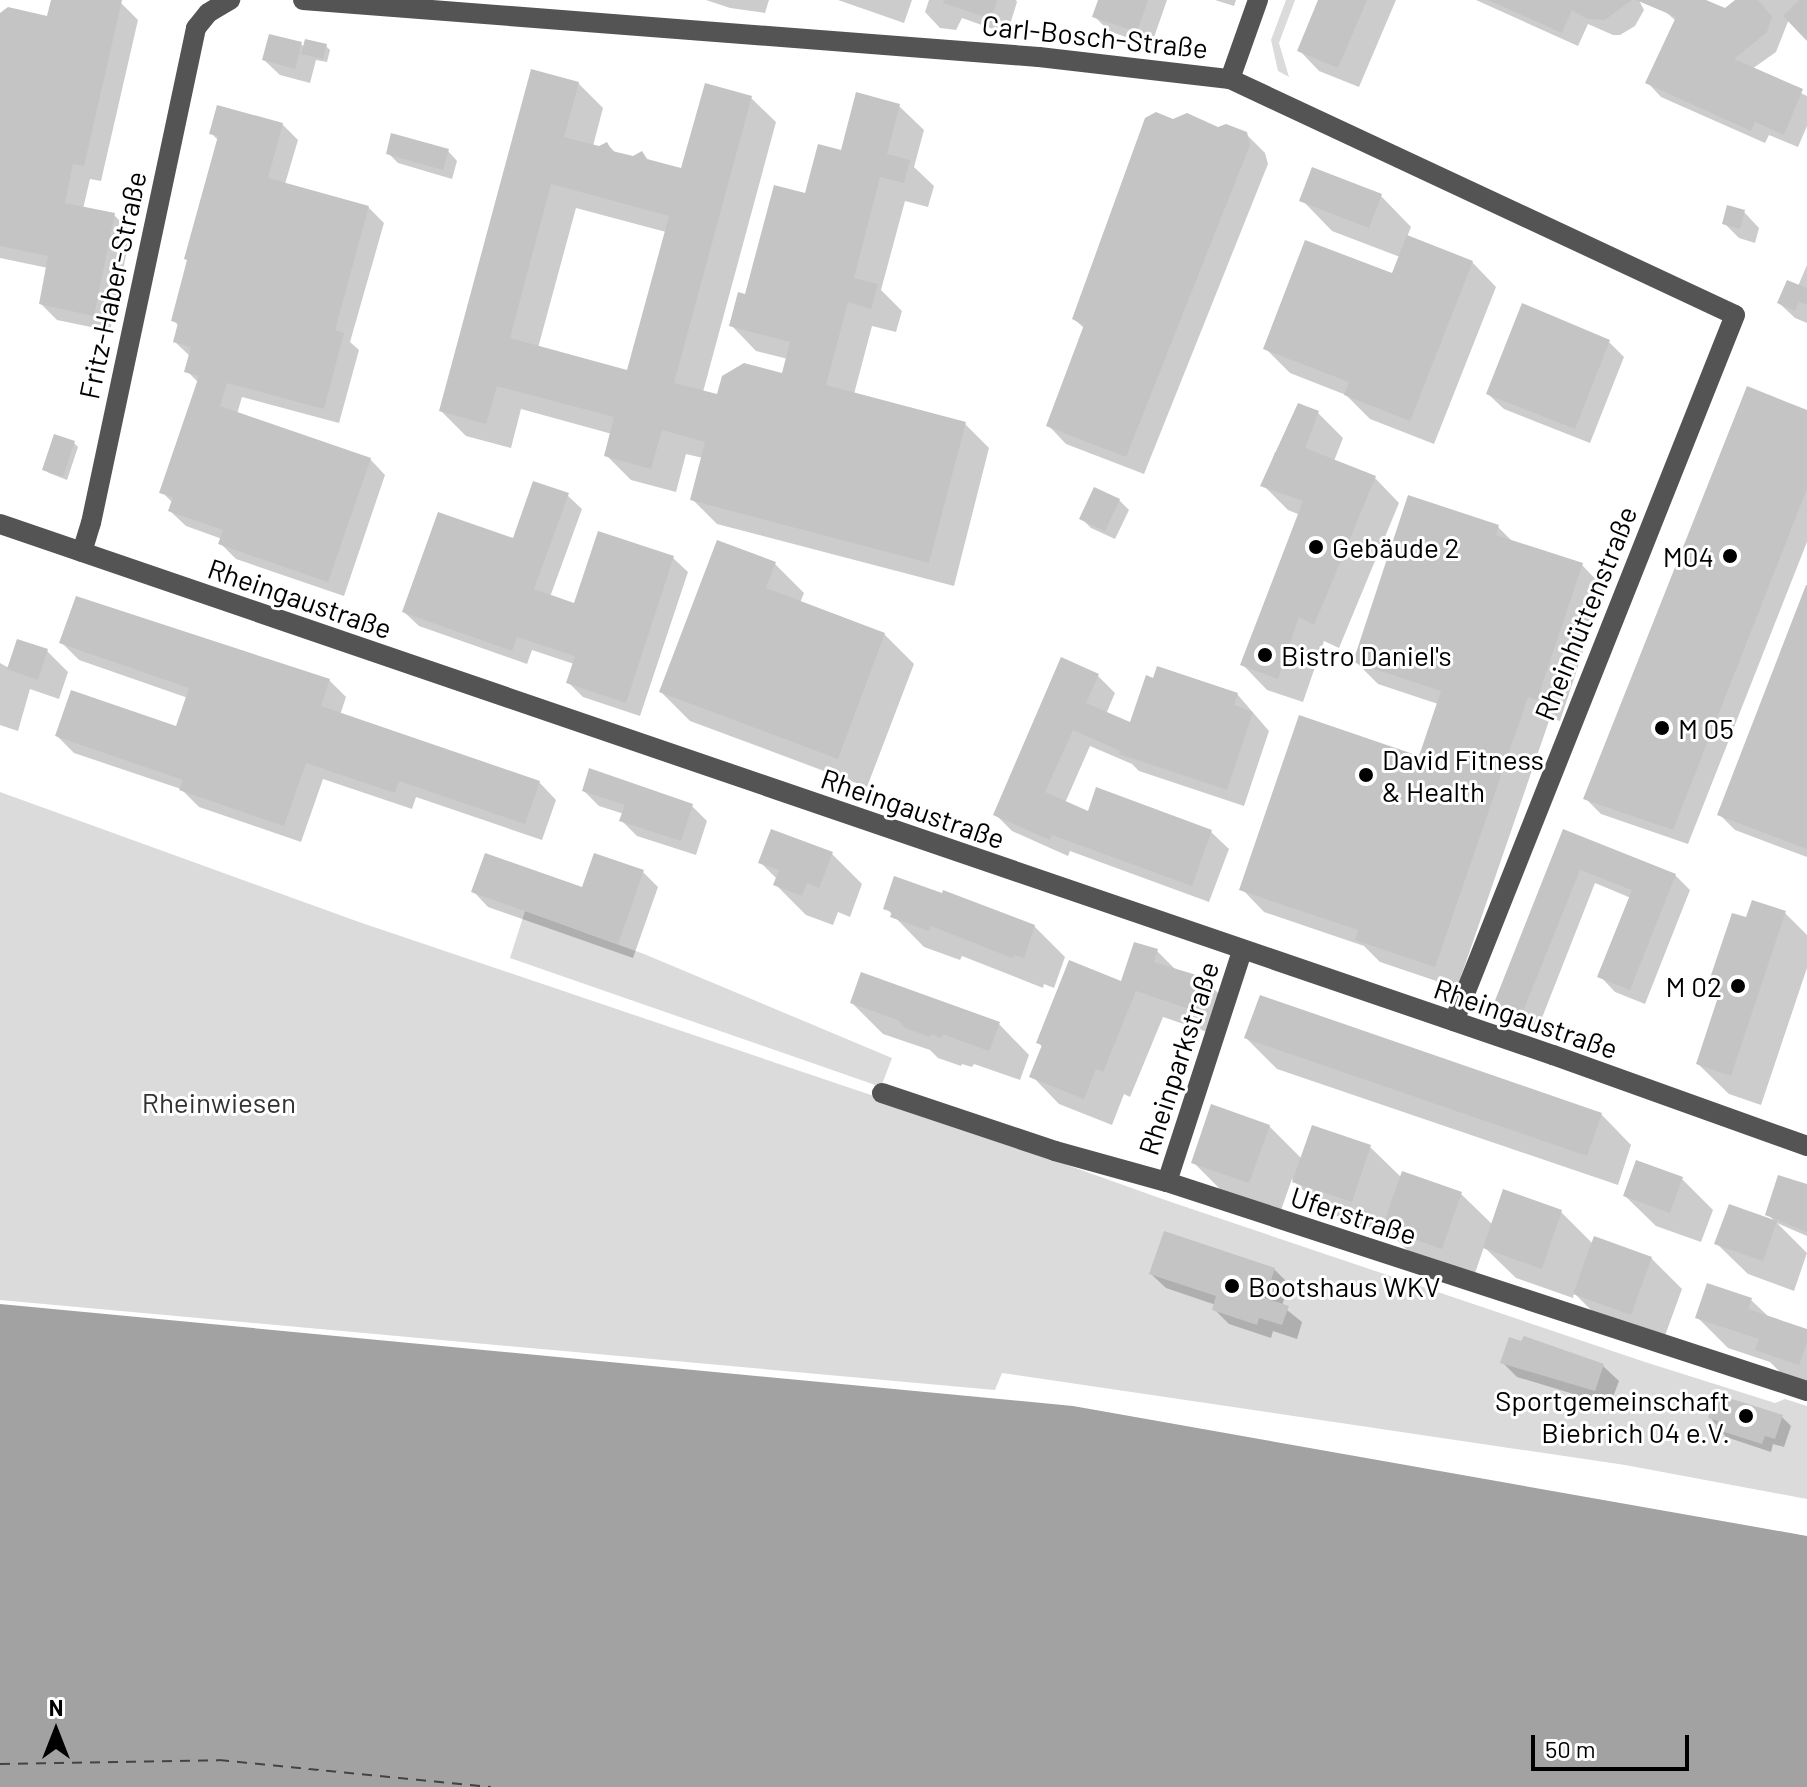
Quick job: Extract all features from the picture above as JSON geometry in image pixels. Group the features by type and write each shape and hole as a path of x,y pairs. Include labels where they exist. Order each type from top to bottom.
{"street":[{"name":"Fritz-Haber-Straße","path":"82,552 196,28 208,13 230,0"},
{"name":"Carl-Bosch-Straße","path":"303,0 519,8 1064,59 1230,79 1735,315"},
{"path":"1230,79 1258,0"},
{"name":"Rheinhüttenstraße","path":"1454,1021 1735,315"},
{"name":"Rheingaustraße","path":"0,524 1454,1021 1807,1146"},
{"name":"Rheinparkstraße","path":"1167,1182 1242,951"},
{"name":"Uferstraße","path":"882,1093 1055,1151 1167,1182 1807,1391"}],"green space":[{"path":"1286,0 1295,0 1279,43 1289,77 1278,71 1271,40"},
{"name":"Rheinwiesen","path":"0,792 359,922 874,1096 1168,1201 1645,1362 1775,1403 1785,1399 1807,1406 1807,1499 1625,1465 1002,1373 995,1390 0,1300"},
{"path":"525,911 644,954 892,1058 881,1087 510,958"}],"shaded area":[{"path":"0,1304 1073,1406 1807,1536 1807,1787 0,1787"}],"building":[{"path":"51,0 122,0 84,166 73,164 65,203 115,213 94,316 39,304 48,256 0,246 0,13 8,7 47,16"},
{"path":"944,0 997,0 991,19 943,3"},
{"path":"1098,0 1148,0 1137,32 1092,17"},
{"path":"1318,0 1367,0 1338,68 1297,51"},
{"path":"1488,0 1632,0 1605,20 1587,19 1572,10 1562,33"},
{"path":"1636,0 1706,0 1725,8 1735,0 1757,0 1762,4 1772,17 1767,32 1734,59 1803,89 1784,135 1755,122 1751,131 1645,83 1676,17"},
{"path":"1799,0 1807,0 1807,41 1783,16"},
{"path":"269,34 302,42 295,69 262,60"},
{"path":"305,39 327,44 323,59 301,54"},
{"path":"531,69 579,82 564,137 599,146 607,142 612,151 633,156 642,151 647,159 681,168 705,83 752,96 674,383 717,394 722,376 744,363 782,373 790,342 729,326 738,292 745,294 774,185 805,193 818,144 841,150 856,92 900,104 887,154 910,160 904,183 880,177 854,278 878,284 871,309 848,302 826,385 966,422 929,563 690,500 705,442 662,430 651,469 604,456 614,417 497,386 486,424 439,411","holes":["551,184 669,216 627,370 510,338"]},
{"path":"217,105 283,123 268,178 369,206 335,330 344,333 324,409 227,383 220,406 371,458 328,582 218,544 223,530 168,511 173,497 159,493 199,376 184,372 191,347 173,342 178,323 171,321 187,260 184,259 218,136 209,134"},
{"path":"1156,112 1173,119 1187,113 1218,127 1226,124 1247,132 1250,145 1126,457 1046,426 1084,325 1072,319 1145,118"},
{"path":"391,133 449,149 443,170 386,154"},
{"path":"1312,167 1382,194 1369,228 1299,201"},
{"path":"1727,205 1745,210 1740,229 1722,224"},
{"path":"1407,235 1473,261 1410,421 1344,395 1349,382 1263,349 1305,240 1392,273"},
{"path":"1787,280 1807,288 1807,305 1799,302 1795,311 1777,303"},
{"path":"1522,303 1610,340 1575,429 1486,394"},
{"path":"1747,386 1807,410 1807,489 1673,830 1583,799"},
{"name":"Gebäude 2","path":"1298,403 1319,411 1305,448 1376,476 1314,625 1299,617 1278,679 1240,665 1303,501 1260,486"},
{"path":"54,434 75,441 63,477 42,470"},
{"path":"533,481 569,493 534,589 574,603 598,531 674,556 626,703 566,683 575,656 517,637 512,651 402,612 438,512 513,538"},
{"path":"1094,487 1120,499 1105,531 1079,519"},
{"path":"1408,495 1499,525 1496,535 1583,563 1537,700 1528,697 1435,967 1355,940 1358,930 1239,890 1299,715 1419,756 1441,691 1353,662"},
{"path":"717,540 776,562 766,588 885,633 838,759 659,692"},
{"path":"1807,585 1807,849 1717,815"},
{"path":"76,596 330,679 321,706 540,781 525,824 399,781 395,793 306,763 284,826 179,790 183,780 55,736 71,690 176,726 189,688 59,643"},
{"path":"17,639 48,649 38,680 7,669"},
{"path":"1061,657 1099,674 1086,703 1130,722 1146,675 1153,678 1157,666 1238,693 1234,705 1253,712 1227,790 1119,754 1120,751 1073,730 1045,792 1088,811 1096,787 1212,830 1192,886 1052,835 1050,840 993,815"},
{"path":"589,768 693,804 681,841 619,821 625,805 582,791"},
{"path":"771,829 833,852 819,888 807,883 802,896 773,885 779,870 758,863"},
{"path":"1563,829 1676,874 1630,990 1597,977 1632,890 1580,870 1522,1014 1494,1003"},
{"path":"485,853 582,887 594,853 644,870 618,944 471,892"},
{"path":"894,876 942,893 943,890 1035,925 1024,958 1014,955 1012,958 931,926 929,931 890,917 892,912 883,909"},
{"name":"M 02","path":"1752,900 1786,911 1731,1076 1696,1064 1721,988 1708,984 1732,913 1746,917"},
{"path":"1134,942 1158,949 1154,962 1206,978 1195,1011 1136,991 1103,1072 1096,1069 1084,1099 1029,1077 1042,1045 1036,1043 1069,960 1121,981"},
{"path":"861,972 1000,1022 989,1051 943,1034 941,1038 931,1034 930,1037 905,1028 898,1020 850,1003"},
{"path":"1260,995 1602,1113 1587,1156 1244,1038"},
{"path":"1211,1104 1270,1125 1249,1183 1191,1163"},
{"path":"1312,1125 1371,1145 1352,1202 1292,1182"},
{"path":"1636,1160 1683,1177 1670,1213 1623,1196"},
{"path":"1402,1171 1462,1192 1442,1249 1382,1228"},
{"path":"1778,1175 1807,1184 1807,1232 1765,1215"},
{"path":"1503,1189 1562,1210 1542,1269 1483,1248"},
{"path":"1729,1204 1777,1221 1763,1261 1714,1244"},
{"path":"1164,1231 1275,1268 1265,1298 1289,1306 1282,1325 1259,1318 1257,1325 1212,1310 1216,1296 1149,1274"},
{"path":"1594,1236 1652,1257 1631,1315 1573,1294"},
{"path":"1707,1283 1752,1298 1748,1309 1807,1329 1807,1342 1799,1365 1755,1350 1759,1339 1695,1318"},
{"path":"1524,1336 1604,1364 1595,1391 1500,1363 1509,1337 1521,1341"},
{"name":"Sportgemeinschaft Biebrich 04 e.V.","path":"1716,1394 1783,1415 1775,1439 1765,1436 1762,1444 1715,1429 1718,1421 1708,1418"}],"ferry route":[{"path":"0,1764 219,1760 491,1787"}],"place":[{"name":"Gebäude 2","path":"1316,547"},
{"name":"M04","path":"1730,556"},
{"name":"Bistro Daniel's","path":"1265,655"},
{"name":"M 05","path":"1662,728"},
{"name":"David Fitness & Health","path":"1366,775"},
{"name":"M 02","path":"1738,986"},
{"name":"Bootshaus WKV","path":"1232,1286"},
{"name":"Sportgemeinschaft Biebrich 04 e.V.","path":"1746,1416"}]}
